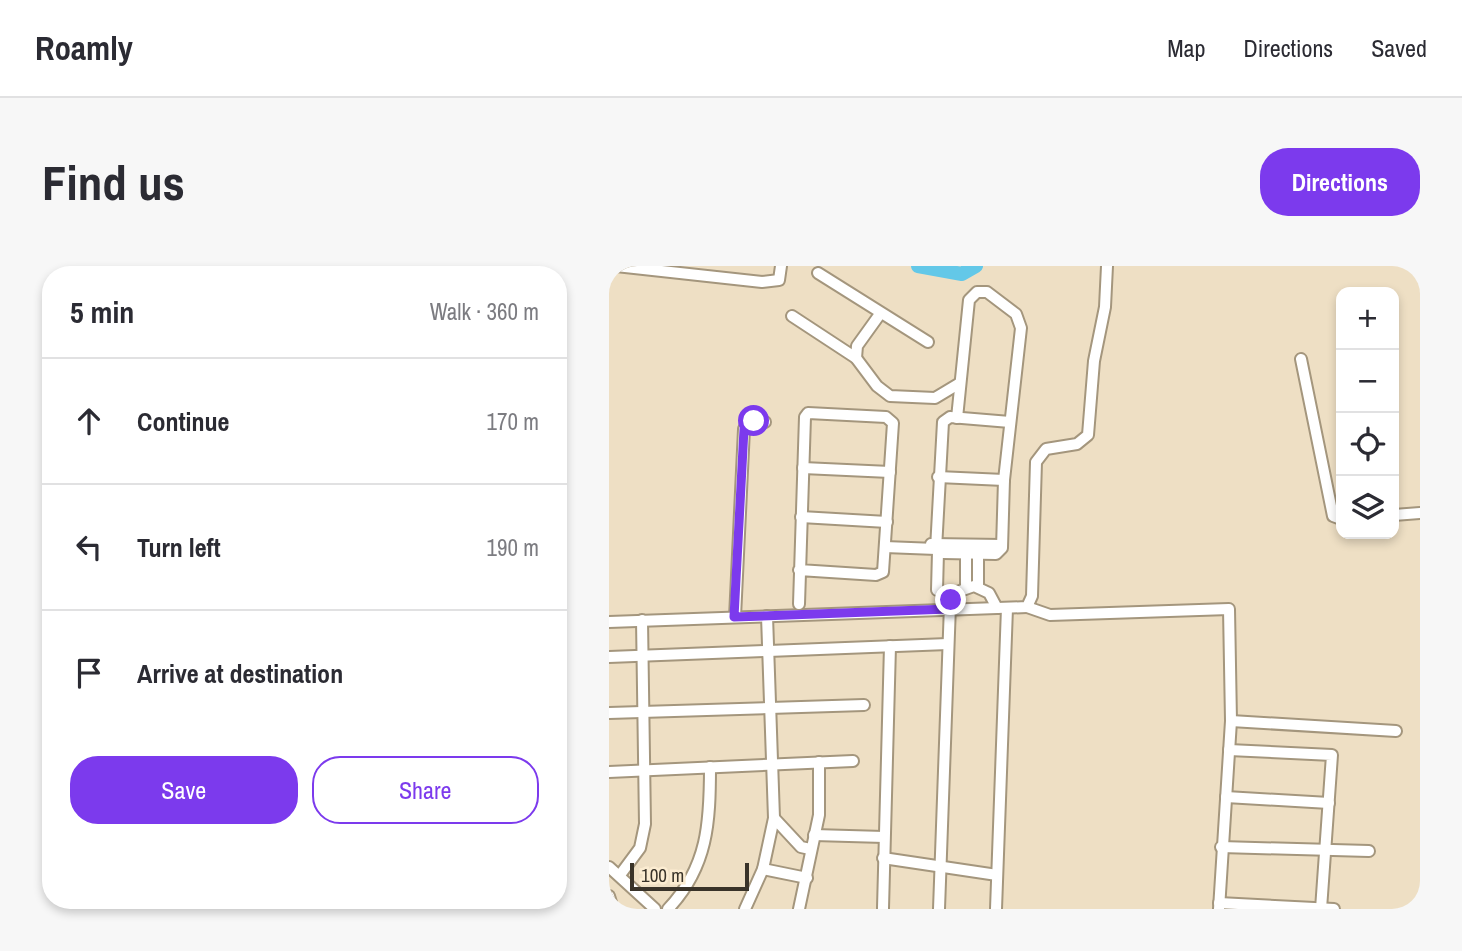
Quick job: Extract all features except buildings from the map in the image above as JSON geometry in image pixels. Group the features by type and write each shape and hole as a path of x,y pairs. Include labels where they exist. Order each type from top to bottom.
{"street":[{"path":"616,266 762,282 779,280 781,266"},
{"path":"1027,607 1032,596 1037,462 1046,449 1077,444 1087,435 1094,360 1105,307 1107,266"},
{"path":"818,272 880,314 928,342"},
{"path":"885,544 978,549 996,554 1002,545 1004,480 1021,325 1016,313 987,292 977,292 969,300 957,418"},
{"path":"856,358 857,346 880,314"},
{"path":"792,316 856,358 877,386 890,396 935,398 960,383"},
{"path":"1301,359 1333,516 1336,517"},
{"path":"799,570 876,575 883,572 893,423 886,417 808,413 805,416 799,570 799,604"},
{"path":"937,590 938,477 942,424 947,418 1010,422"},
{"path":"734,617 744,429 748,422 765,422"},
{"path":"803,468 890,472"},
{"path":"938,477 1004,480"},
{"path":"1399,515 1420,513"},
{"path":"801,517 887,522"},
{"path":"966,549 966,587"},
{"path":"978,549 978,587"},
{"path":"939,909 949,609 954,596 966,587 978,587 989,593 1002,608 996,909"},
{"path":"609,622 1027,607 1050,615 1226,607 1230,612 1232,657 1231,722 1220,847 1219,906 1334,909"},
{"path":"745,909 763,869 774,818 767,615"},
{"path":"620,875 640,848 645,824 642,620"},
{"path":"609,657 948,644"},
{"path":"883,908 890,646"},
{"path":"609,713 864,705"},
{"path":"1231,722 1396,731"},
{"path":"1229,750 1332,755 1321,909"},
{"path":"609,772 853,761"},
{"path":"799,909 819,815 819,762"},
{"path":"668,909 694,878 703,849 710,816 710,767"},
{"path":"1226,797 1329,803"},
{"path":"774,818 801,847 810,849"},
{"path":"814,835 884,837"},
{"path":"1220,847 1369,851"},
{"path":"883,858 997,875"},
{"path":"609,867 655,909"},
{"path":"763,869 807,877"},
{"path":"609,896 613,909"}],"waterway":[{"path":"918,266 962,274 976,266"}],"route":[{"path":"754,421 748,422 744,429 734,617 949,609 951,600"}]}
